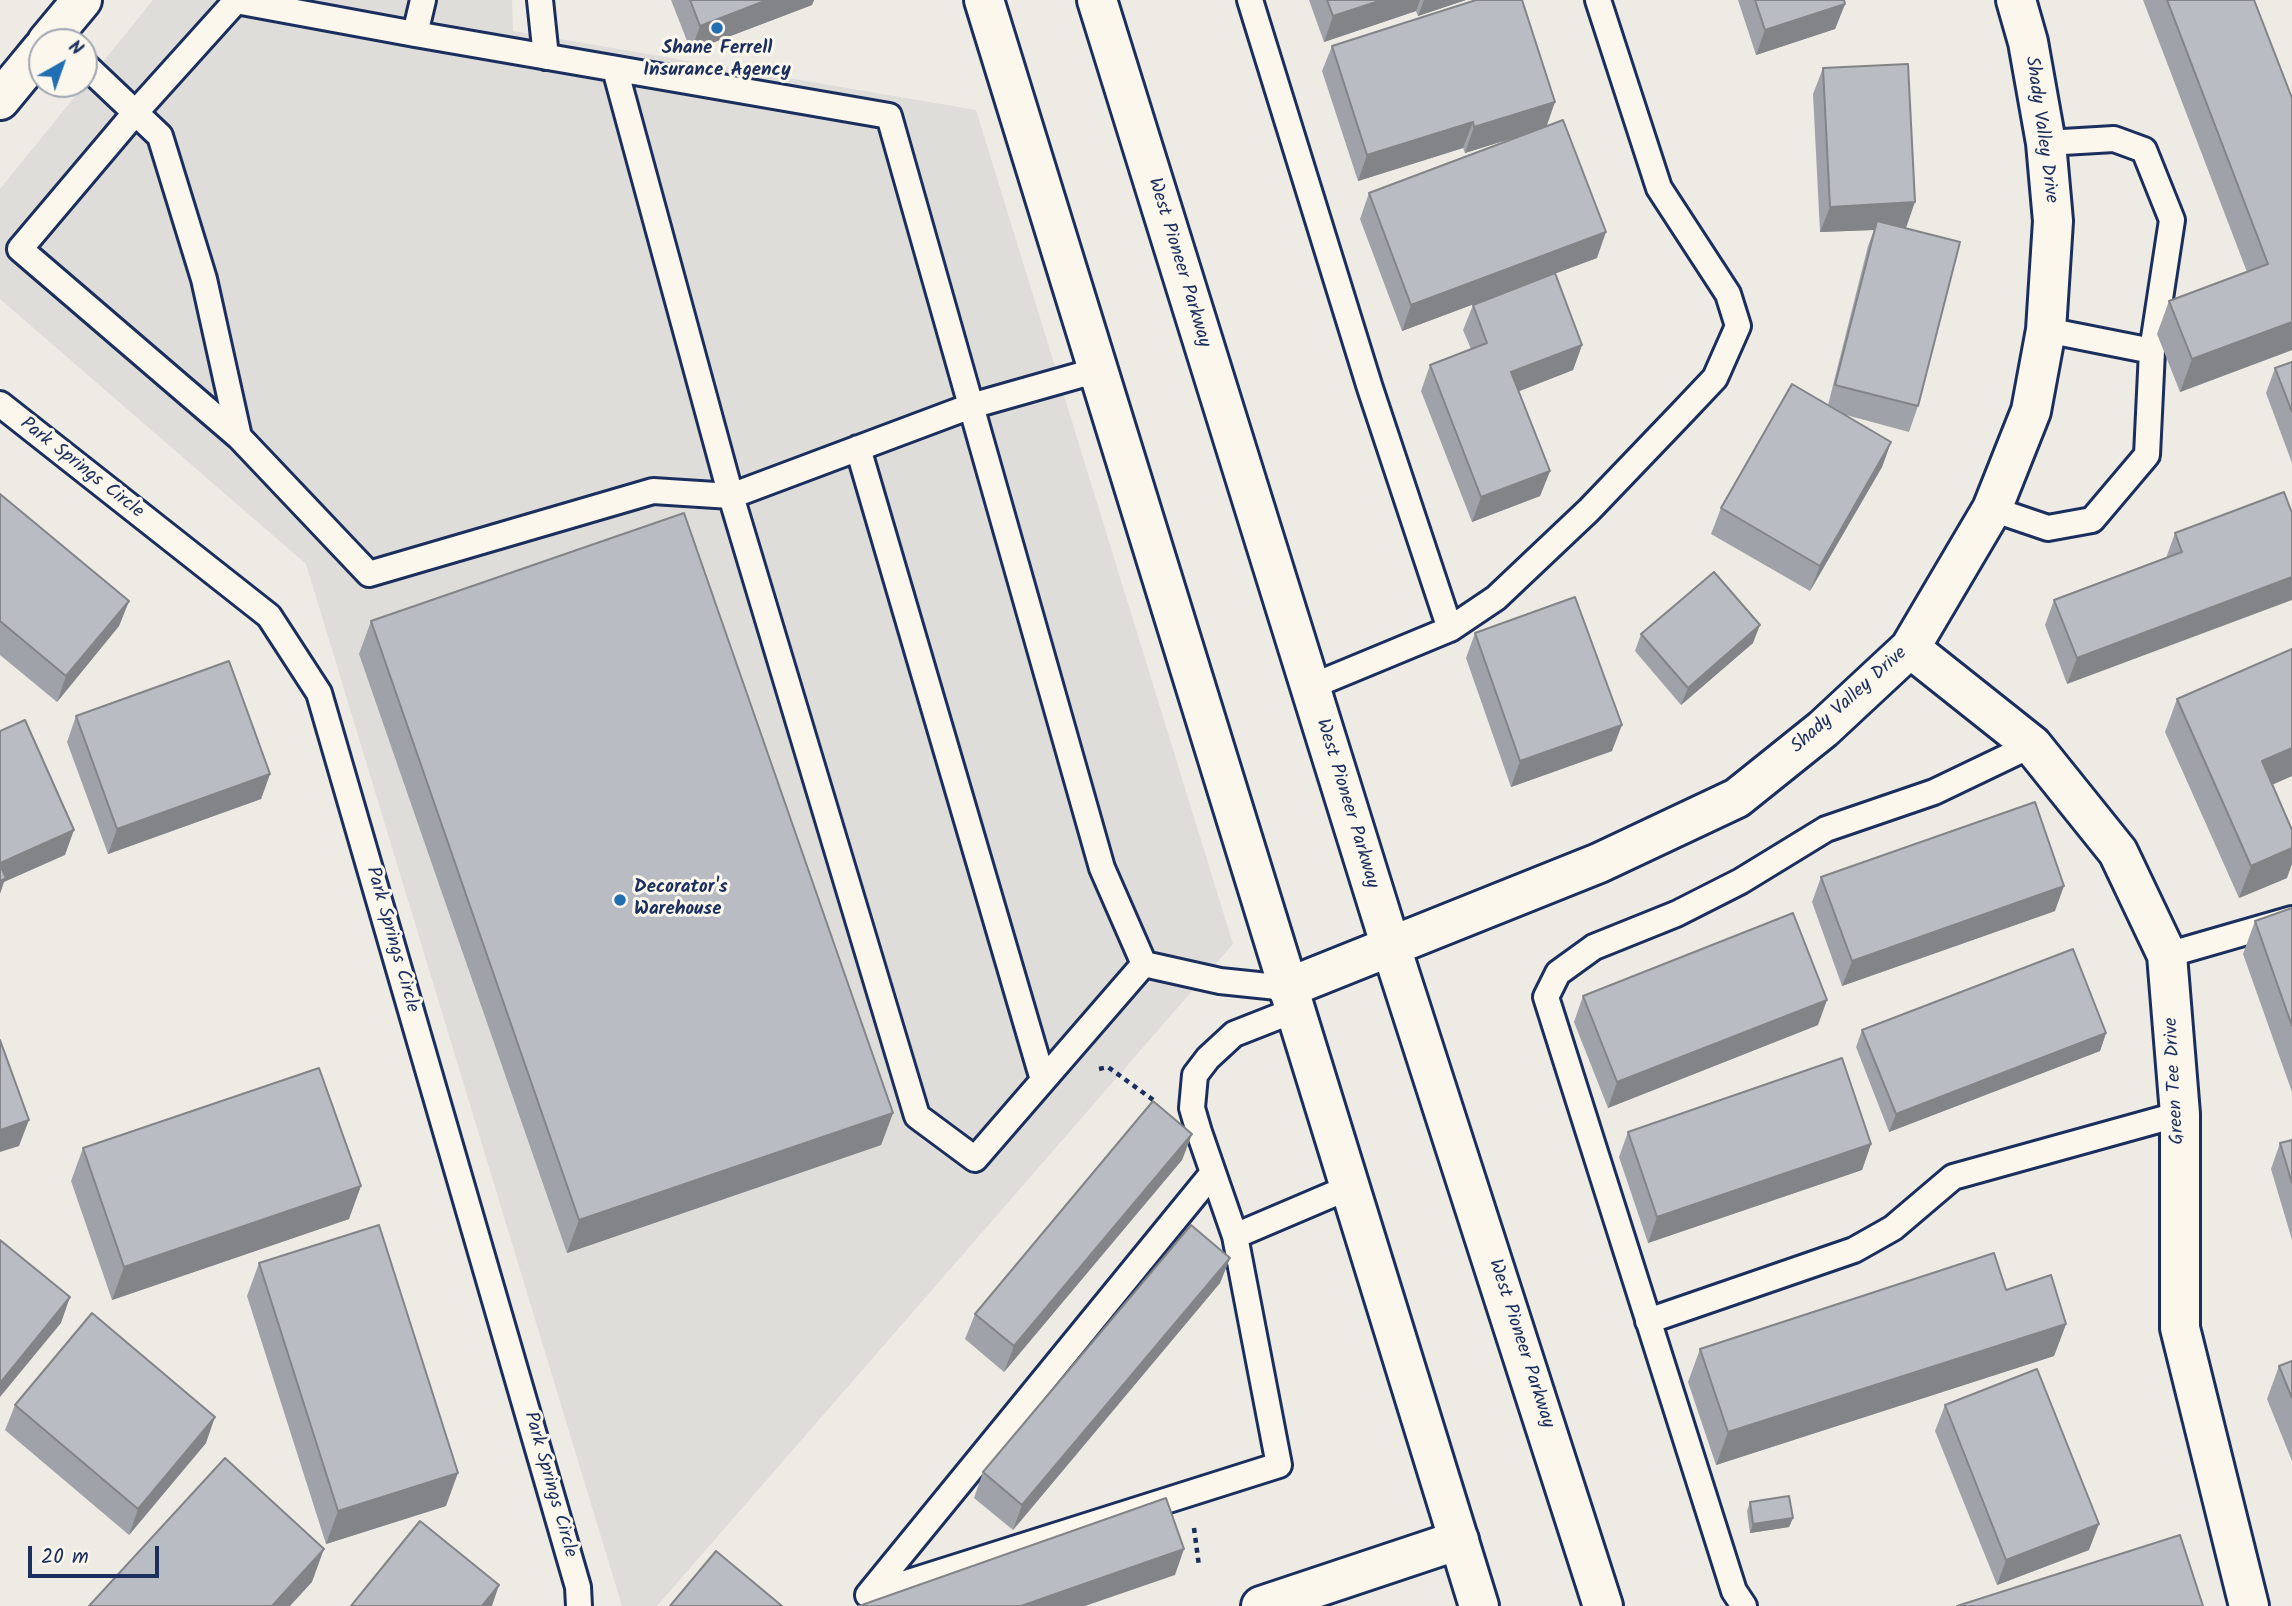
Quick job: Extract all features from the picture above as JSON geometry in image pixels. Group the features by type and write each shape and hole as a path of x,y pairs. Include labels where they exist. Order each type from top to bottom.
{"main road":[{"path":"61,28 82,0"},
{"path":"984,0 1479,1606"},
{"name":"West Pioneer Parkway","path":"1097,0 1391,947 1603,1606"},
{"name":"Shady Valley Drive","path":"1291,999 1391,947 1599,863 1737,798 1823,729 1910,648 1992,509 2031,411 2046,330 2053,221 2046,142 2028,42 2015,0"},
{"path":"0,100 28,68"},
{"name":"Green Tee Drive","path":"1910,648 2032,746 2118,852 2167,955 2180,1114 2180,1328 2249,1606"},
{"path":"1261,1606 1459,1540"}],"lane":[{"path":"415,34 424,0"},
{"path":"540,0 546,57"},
{"path":"1250,0 1370,388 1450,629"},
{"path":"1310,687 1450,629 1506,589 1589,510 1715,378 1738,326 1728,294 1659,188 1598,0"},
{"path":"1098,370 971,405 731,496 653,491 369,575 239,437 20,249 135,113 237,1 889,116 971,405 1102,868 1144,964"},
{"path":"615,69 731,496 917,1116 975,1159 1144,964"},
{"path":"98,77 160,136 204,279 239,437"},
{"path":"1992,509 2048,527 2092,520 2147,455 2152,351 2172,220 2144,150 2114,139 2046,142"},
{"path":"2046,330 2152,351"},
{"name":"Park Springs Circle","path":"0,404 269,616 319,693 579,1587 579,1606"},
{"path":"859,448 1043,1080"},
{"path":"1744,1606 1734,1591 1546,998 1558,973 1594,947 1676,914 1741,881 1826,829 1934,792 2032,746"},
{"path":"2167,955 2292,919"},
{"path":"1144,964 1291,999"},
{"path":"1212,1174 868,1595 1279,1465 1235,1236 1192,1108 1195,1075 1208,1058 1234,1034 1291,999"},
{"path":"1648,1321 1854,1250 1893,1228 1952,1177 2180,1114"},
{"path":"1235,1236 1350,1187"}],"path":[{"path":"1043,1080 1108,1067 1199,1132"}],"shaded area":[{"path":"153,0 512,0 513,31 976,110 1233,944 657,1606 622,1606 306,564 0,299 0,189 74,98 98,98 98,68"}],"building":[{"path":"690,0 767,0 700,26"},
{"path":"1327,0 1382,0 1333,16"},
{"path":"1476,0 1522,0 1555,102 1474,127 1473,122 1367,155 1332,46"},
{"path":"1755,0 1844,0 1845,4 1765,30"},
{"path":"2167,0 2254,0 2292,98 2292,322 2192,359 2169,301 2268,264"},
{"path":"1908,64 1915,202 1830,207 1823,68"},
{"path":"1563,120 1606,232 1411,305 1369,193"},
{"path":"1877,221 1960,242 1918,406 1835,385"},
{"path":"1555,273 1582,345 1511,372 1550,471 1481,497 1430,365 1487,343 1473,305"},
{"path":"2292,362 2292,412 2275,368"},
{"path":"1792,384 1891,442 1820,566 1721,508"},
{"path":"2284,492 2292,513 2292,577 2077,658 2054,600 2182,552 2175,533"},
{"path":"0,494 129,601 66,676 0,621"},
{"name":"Decorator's Warehouse","path":"684,513 893,1113 579,1220 371,621"},
{"path":"1714,572 1760,625 1688,688 1641,634"},
{"path":"1575,597 1622,725 1520,761 1475,633"},
{"path":"2292,649 2292,748 2262,761 2292,830 2292,848 2251,866 2177,699"},
{"path":"229,661 270,774 117,829 76,716"},
{"path":"25,720 74,830 0,863 0,731"},
{"path":"2035,802 2064,886 1852,961 1821,877"},
{"path":"0,865 6,878 0,881"},
{"path":"2292,908 2292,1026 2255,921"},
{"path":"1793,913 1827,1000 1617,1082 1583,996"},
{"path":"2073,949 2106,1033 1896,1114 1862,1030"},
{"path":"0,1040 29,1120 0,1130"},
{"path":"1842,1058 1871,1144 1657,1217 1628,1132"},
{"path":"319,1068 361,1186 124,1267 83,1148"},
{"path":"1153,1101 1192,1134 1014,1346 975,1314"},
{"path":"2292,1140 2292,1183 2280,1143"},
{"path":"379,1225 458,1473 338,1511 259,1263"},
{"path":"1191,1225 1230,1258 1022,1505 983,1472"},
{"path":"0,1240 70,1297 0,1383"},
{"path":"1994,1253 2006,1290 2051,1275 2066,1324 1728,1432 1700,1349"},
{"path":"92,1313 215,1417 138,1509 15,1405"},
{"path":"2292,1361 2292,1398 2279,1366"},
{"path":"2037,1369 2099,1524 2006,1560 1945,1405"},
{"path":"225,1458 324,1549 272,1606 89,1606"},
{"path":"1789,1496 1793,1518 1753,1524 1750,1502"},
{"path":"1166,1498 1184,1549 1021,1606 859,1606"},
{"path":"420,1521 499,1585 482,1606 351,1606"},
{"path":"2180,1535 2203,1606 1957,1606"},
{"path":"716,1551 782,1606 670,1606"}],"place":[{"name":"Shane Ferrell Insurance Agency","path":"717,28"},
{"name":"Decorator's Warehouse","path":"620,900"}]}
